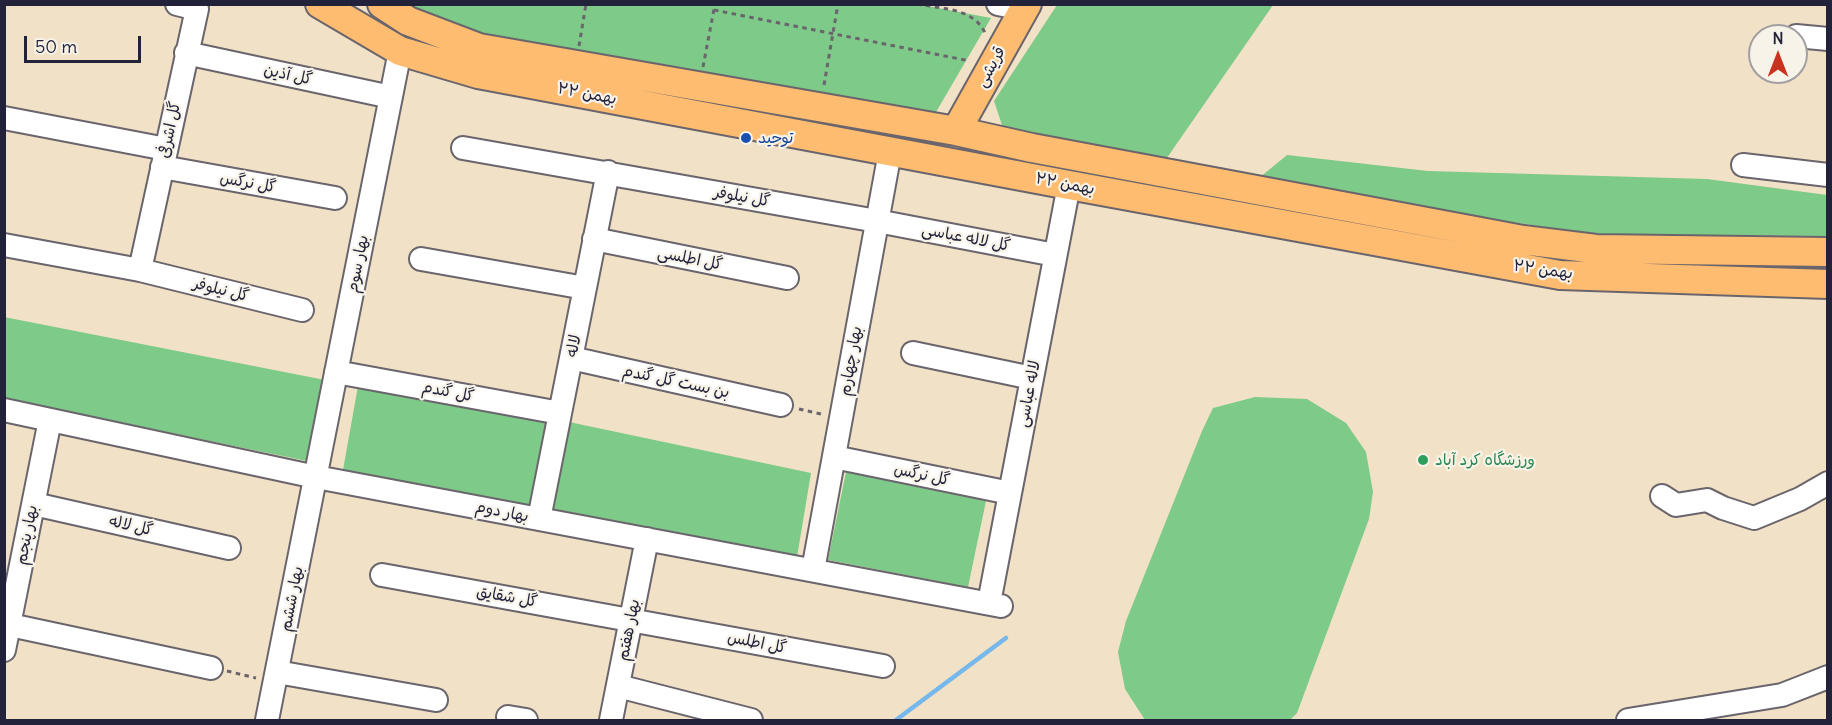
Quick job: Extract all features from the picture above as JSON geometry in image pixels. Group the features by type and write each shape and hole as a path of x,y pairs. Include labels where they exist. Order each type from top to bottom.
{"main road":[{"name":"۲۲ بهمن","path":"320,4 400,51 478,74 890,152 1560,275 1827,284"},
{"name":"۲۲ بهمن","path":"382,4 408,21 479,48 957,131 1032,148 1500,236 1581,247 1827,252"},
{"name":"قریشی","path":"957,131 1016,6"},
{"path":"1576,275 1581,247"}],"street":[{"name":"گل اشرفی","path":"140,270 197,9 177,4"},
{"path":"1808,37 1827,39"},
{"name":"بهار سوم","path":"316,477 400,51"},
{"name":"گل آذین","path":"186,53 391,97"},
{"name":"گل نرگس","path":"4,118 335,198"},
{"name":"گل نیلوفر","path":"463,148 877,221"},
{"name":"بهار چهارم","path":"813,570 890,152"},
{"path":"1743,165 1827,175"},
{"name":"لاله","path":"539,519 608,172"},
{"name":"لاله عباسی","path":"995,605 1010,493 1069,185"},
{"name":"گل لاله عباسی","path":"877,221 1055,255"},
{"name":"گل اطلسی","path":"594,240 786,278"},
{"name":"گل نیلوفر","path":"4,245 140,270 302,310"},
{"path":"421,259 585,288"},
{"path":"913,353 1032,378"},
{"name":"بن بست گل گندم","path":"571,358 781,405"},
{"name":"گل گندم","path":"336,372 560,413"},
{"name":"بهار دوم","path":"4,410 316,477 995,605"},
{"name":"بهار پنجم","path":"6,642 50,420"},
{"name":"گل نرگس","path":"834,457 1010,493"},
{"name":"بهار ششم","path":"267,720 316,477"},
{"path":"1662,496 1676,505 1707,500 1723,508 1755,518 1800,499 1827,483"},
{"name":"گل لاله","path":"34,504 229,548"},
{"name":"بهار هفتم","path":"611,720 647,539"},
{"name":"گل شقایق","path":"382,574 632,619"},
{"name":"گل اطلس","path":"632,619 883,666"},
{"path":"6,642 212,668"},
{"path":"276,677 436,700"},
{"path":"1628,720 1782,695 1827,677"},
{"path":"618,686 751,720"}],"path":[{"path":"576,65 586,4"},
{"path":"700,86 715,4"},
{"path":"820,107 838,4"},
{"path":"917,4 969,14 982,25 986,35 982,44"},
{"path":"714,10 974,62 969,71"},
{"path":"781,405 841,418"},
{"path":"212,668 276,677"}],"green space":[{"path":"917,4 991,18 936,112 491,38 402,5"},
{"path":"1057,5 1273,5 1162,165 1006,137 994,101"},
{"path":"1287,155 1428,171 1707,179 1827,195 1827,236 1597,235 1348,197 1259,178"},
{"path":"4,317 325,380 307,461 5,399"},
{"path":"358,386 547,421 531,505 343,470"},
{"path":"1255,397 1307,399 1346,423 1366,452 1373,492 1369,519 1297,713 1290,720 1145,720 1125,689 1118,652 1126,621 1213,408"},
{"path":"569,422 811,473 797,557 551,510"},
{"path":"846,472 986,501 968,587 828,560"}],"waterway":[{"path":"896,720 1006,638"}],"place":[{"name":"توحید","path":"746,138"},
{"name":"ورزشگاه کرد آباد","path":"1423,460"}]}
